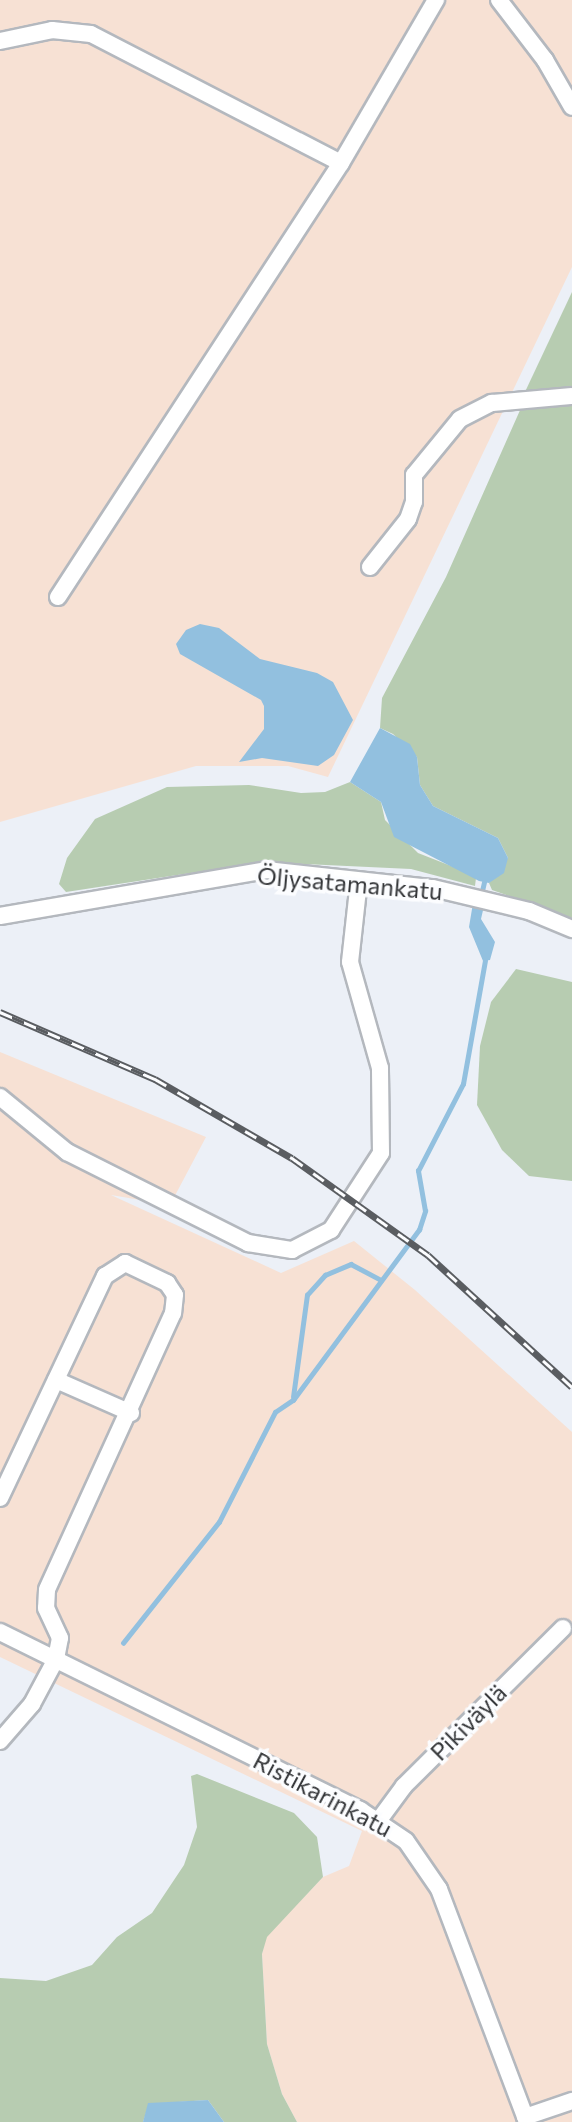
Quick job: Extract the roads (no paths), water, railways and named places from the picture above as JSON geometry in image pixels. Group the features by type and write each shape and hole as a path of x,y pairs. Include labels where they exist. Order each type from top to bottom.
{"street":[{"path":"58,597 341,163 436,0"},
{"path":"499,0 545,60 572,107"},
{"path":"0,41 52,30 91,34 341,163"},
{"path":"370,567 408,519 414,502 414,475 460,419 492,403 572,396"},
{"name":"Öljysatamankatu","path":"0,916 266,870 433,888 529,911 572,929"},
{"path":"0,1097 67,1152 248,1243 292,1250 331,1230 381,1153 380,1069 350,962 359,881"},
{"path":"0,1497 105,1276 118,1264 131,1264 167,1283 175,1302 131,1413 47,1590 46,1608 60,1638 56,1659 32,1704 0,1741"},
{"path":"56,1380 131,1413"},
{"name":"Pikiväylä","path":"379,1820 404,1786 563,1628"},
{"name":"Ristikarinkatu","path":"0,1632 379,1820 418,1853 439,1889 526,2120"},
{"path":"526,2120 572,2101"}],"water":[{"path":"200,624 219,628 260,659 317,673 333,682 353,720 334,755 318,766 262,758 239,762 264,729 264,706 261,700 180,654 176,644 186,630"},
{"path":"380,728 410,744 417,757 420,785 433,806 498,838 508,858 504,873 489,883 479,881 394,837 381,802 350,782"},
{"path":"473,903 484,906 481,919 495,942 490,960 483,961 469,927"},
{"path":"208,2100 224,2122 143,2122 148,2103"}],"waterway":[{"path":"482,891 484,882"},
{"path":"123,1643 219,1522 275,1412 293,1400 419,1230 425,1211 418,1171 463,1084 485,961"},
{"path":"293,1397 307,1295 325,1275 351,1264 381,1280"}],"railway":[{"path":"0,1012 155,1079 292,1158 428,1255 572,1387"}]}
